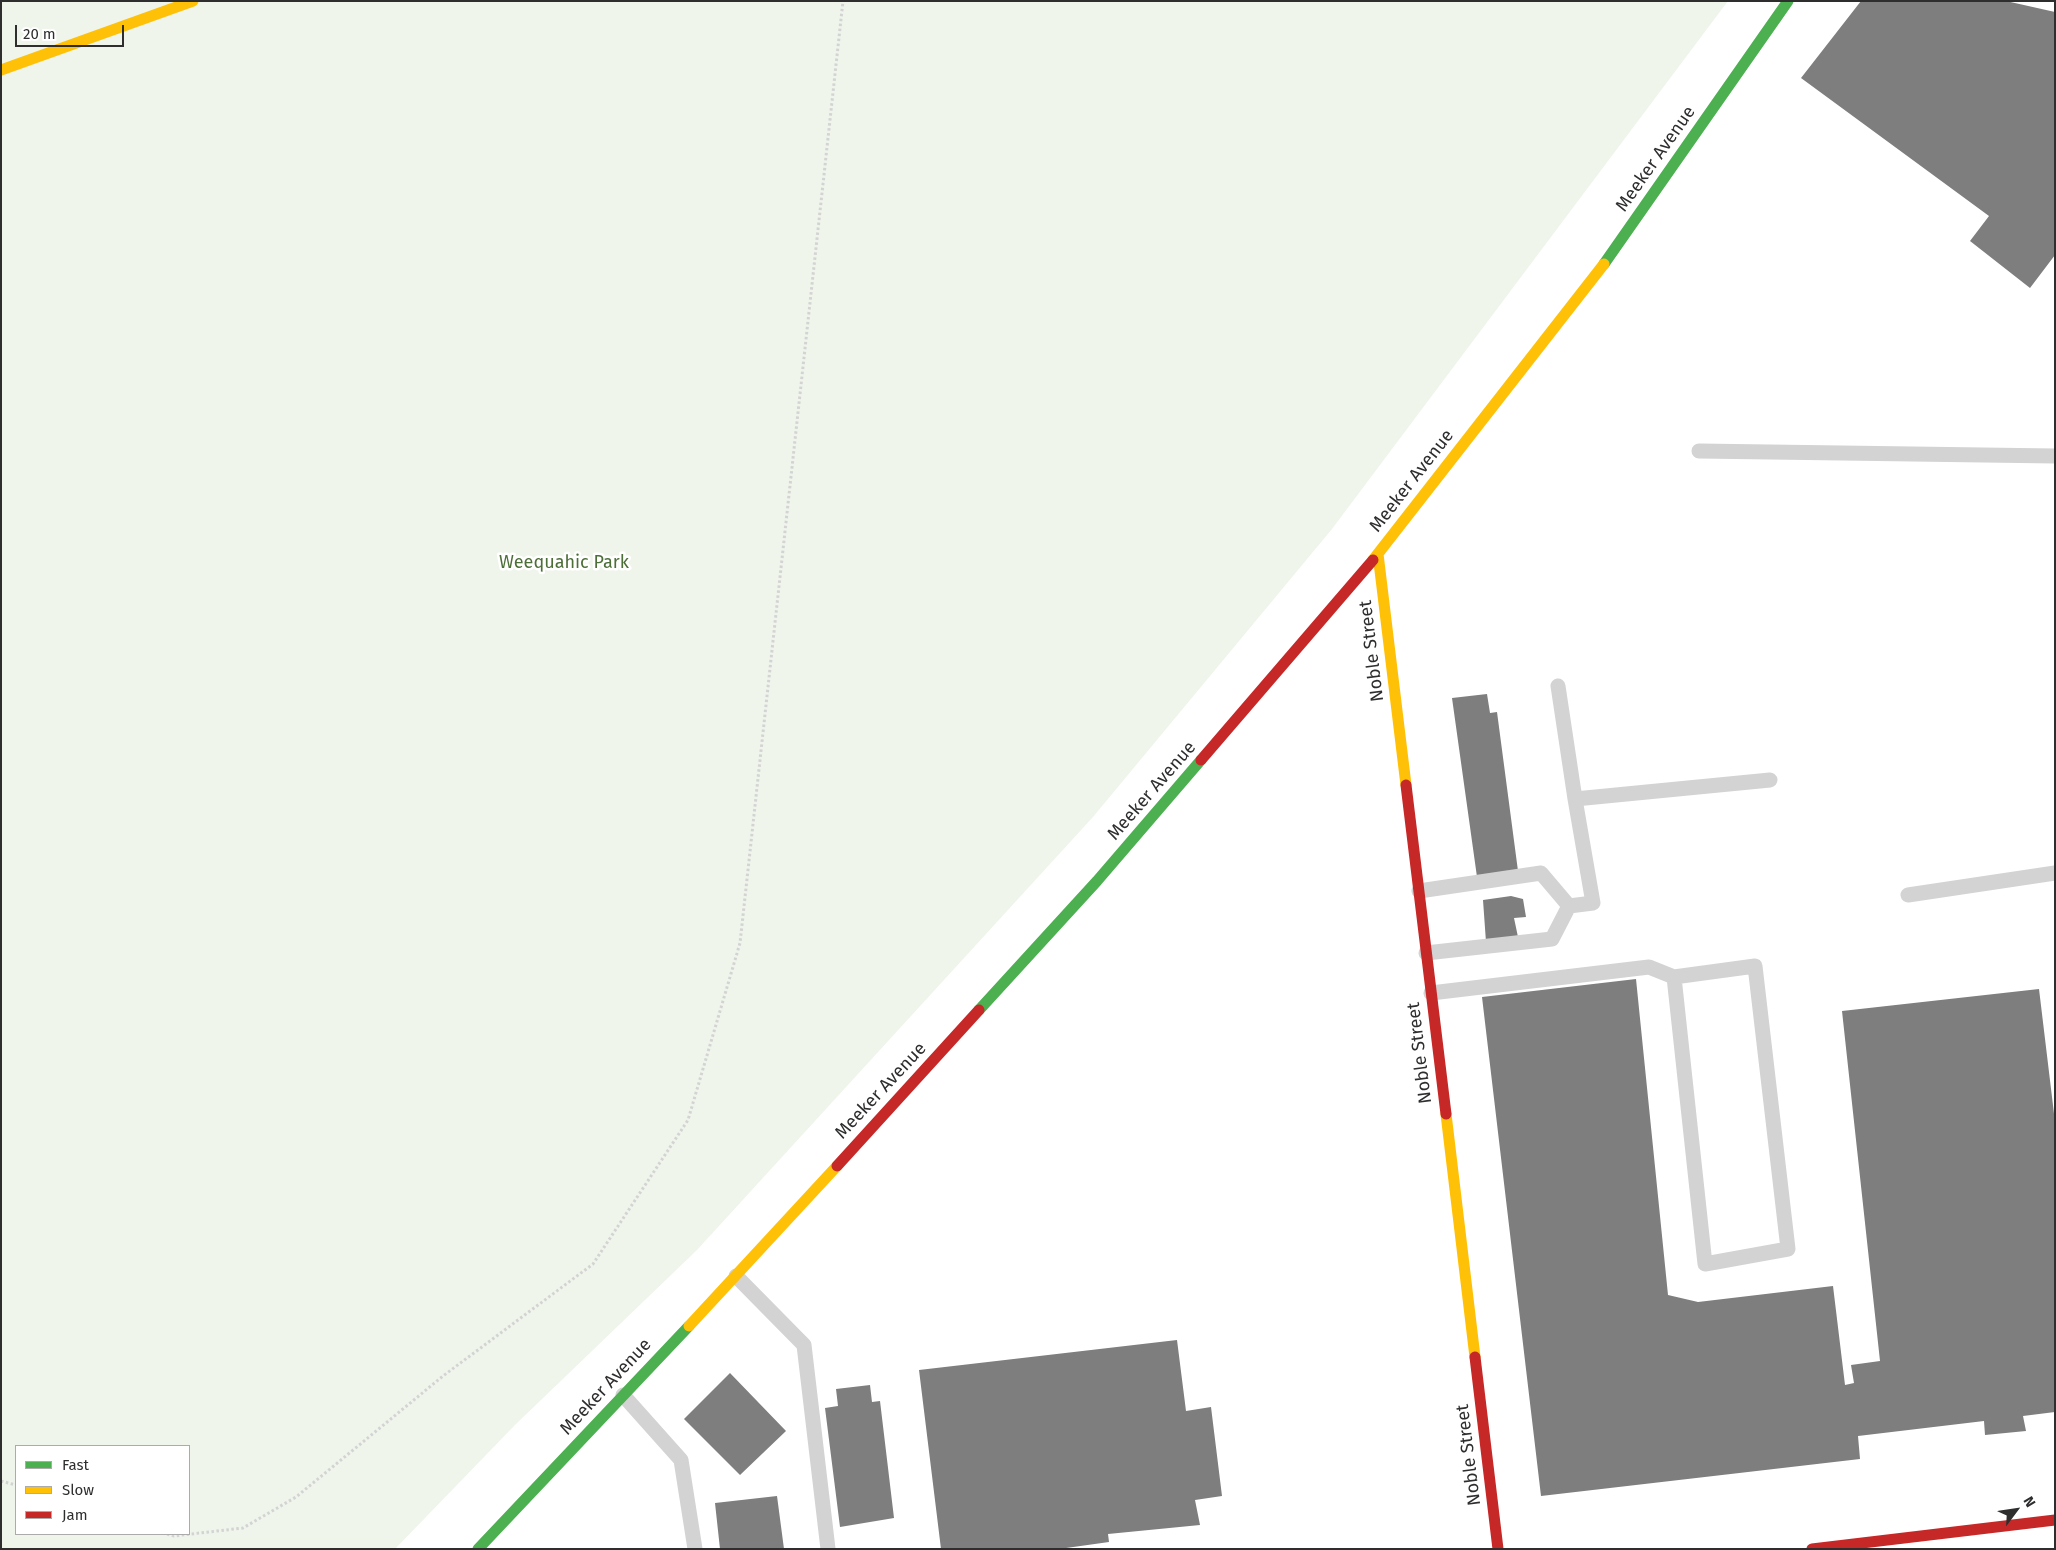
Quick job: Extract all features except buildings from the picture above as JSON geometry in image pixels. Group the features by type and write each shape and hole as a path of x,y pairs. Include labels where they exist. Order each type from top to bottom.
{"main road":[{"path":"1,70 193,1"},
{"name":"Meeker Avenue","path":"478,1549 736,1276 1097,881 1378,554 1609,257 1788,1"},
{"name":"Noble Street","path":"1378,554 1498,1549"},
{"path":"1812,1549 2055,1520"}],"lane":[{"path":"1699,451 2055,456"},
{"path":"1558,686 1593,903 1569,906"},
{"path":"1575,799 1770,780"},
{"path":"1908,895 2055,872"},
{"path":"1419,892 1541,873 1569,906"},
{"path":"1426,953 1552,939 1569,906"},
{"path":"1431,993 1649,967 1674,978 1755,966 1788,1249 1705,1264 1674,978"},
{"path":"736,1276 804,1345 828,1549"},
{"path":"623,1395 681,1460 696,1549"}],"path":[{"path":"190,1534 243,1528 296,1497 443,1376 593,1264 688,1120 740,943 775,641 843,1"},
{"path":"1,1481 15,1485"}],"green space":[{"name":"Weequahic Park","path":"1,1 1728,1 1332,529 1093,817 697,1250 515,1425 395,1549 1,1549"}],"traffic: fast":[{"path":"1604,264 1788,1"},
{"path":"979,1010 1097,881 1201,760"},
{"path":"478,1549 689,1326"}],"traffic: slow":[{"path":"1,70 193,1"},
{"path":"1373,560 1604,264"},
{"path":"1378,554 1406,785"},
{"path":"1446,1114 1475,1357"},
{"path":"689,1326 837,1166"}],"traffic: jam":[{"path":"1201,760 1373,560"},
{"path":"1406,785 1446,1114"},
{"path":"837,1166 979,1010"},
{"path":"1475,1357 1498,1549"},
{"path":"1812,1549 2055,1520"}]}
